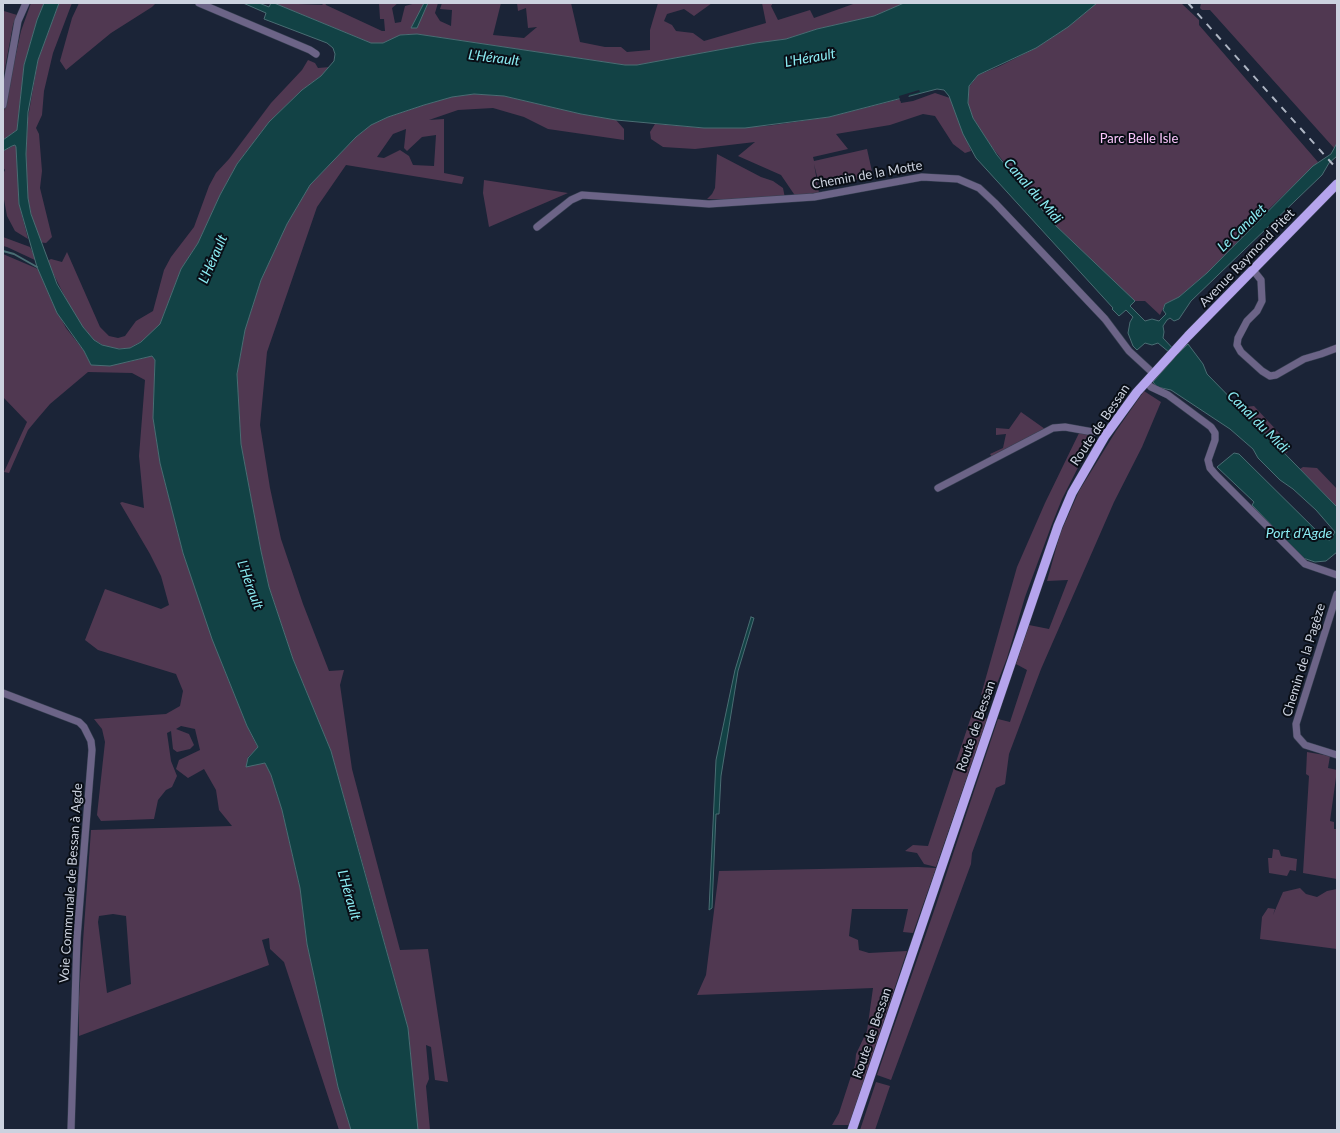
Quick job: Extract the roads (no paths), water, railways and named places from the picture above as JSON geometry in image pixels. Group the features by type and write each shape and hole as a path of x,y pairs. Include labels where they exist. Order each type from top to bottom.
{"main road":[{"name":"Avenue Raymond Pitet","path":"1173,352 1337,184"},
{"name":"Route de Bessan","path":"852,1130 1042,573 1067,504 1106,434 1146,382 1173,352"}],"street":[{"path":"3,105 18,21 26,3"},
{"path":"199,3 310,50 316,54"},
{"name":"Chemin de la Motte","path":"537,227 571,200 582,195 709,204 814,197 922,177 958,178 972,184 991,199 1105,319 1129,351 1154,374"},
{"path":"1252,270 1261,280 1262,301 1258,311 1246,321 1238,338 1237,345 1241,352 1262,371 1270,376 1276,375 1304,359 1337,348"},
{"path":"1146,382 1151,387 1168,395 1211,427 1215,433 1215,440 1208,460 1210,468 1216,475 1305,564 1337,575"},
{"path":"938,488 1053,428 1066,427 1106,434"},
{"name":"Chemin de la Pagèze","path":"1337,594 1296,724 1297,736 1305,745 1337,755"},
{"name":"Voie Communale de Bessan à Agde","path":"3,694 79,722 84,727 91,741 92,750 77,938 71,1130"}],"water":[{"path":"44,3 59,3 38,60 28,112 26,154 28,198 31,214 57,284 83,327 94,340 102,345 119,349 130,348 141,342 160,324 181,269 198,243 220,195 237,164 269,122 302,90 321,76 334,61 335,54 333,48 327,43 264,19 266,13 243,3 259,3 269,7 271,3 274,3 371,43 383,43 400,35 417,34 625,65 637,65 756,43 786,39 817,29 874,16 904,3 1097,3 1068,27 1036,48 978,75 969,86 968,103 973,118 997,155 1054,224 1135,301 1130,306 1145,321 1152,319 1159,321 1166,314 1163,310 1165,304 1179,297 1207,273 1313,166 1331,154 1337,143 1337,156 1329,163 1322,175 1191,301 1179,319 1174,321 1170,318 1167,320 1163,326 1163,338 1178,354 1188,344 1203,364 1207,374 1337,507 1337,552 1326,561 1315,562 1303,558 1252,505 1254,502 1217,467 1234,453 1239,454 1325,539 1330,540 1335,532 1316,510 1293,489 1280,480 1258,458 1253,449 1230,429 1171,390 1157,387 1153,382 1175,357 1158,343 1152,345 1145,343 1137,350 1133,346 1128,333 1130,322 1133,317 1126,310 1119,316 1112,309 1113,308 976,158 963,134 949,96 944,90 937,89 829,117 745,128 704,128 616,120 581,114 504,96 474,94 452,97 424,105 388,117 371,125 356,137 310,185 287,224 261,280 245,330 237,374 241,444 269,587 293,659 331,751 408,1028 418,1130 351,1130 338,1087 307,944 300,888 282,810 271,775 265,763 246,767 248,758 258,747 247,726 212,639 183,553 160,463 153,418 155,360 152,356 110,366 91,365 84,351 57,313 37,267 19,204 16,147 15,145 3,151 3,140 17,130 24,65 37,20"},
{"path":"424,3 428,3 417,28 411,28"},
{"path":"751,617 754,618 738,671 721,776 719,814 716,814 712,908 709,910 716,760 735,670"}],"waterway":[{"path":"3,251 14,254 37,267"}],"railway":[{"path":"1188,3 1337,169"}],"water label":[{"name":"L'Hérault","path":"494,58"},
{"name":"L'Hérault","path":"810,58"},
{"name":"Canal du Midi","path":"1033,191"},
{"name":"Le Canalet","path":"1242,228"},
{"name":"L'Hérault","path":"213,259"},
{"name":"Canal du Midi","path":"1258,422"},
{"name":"Port d'Agde","path":"1299,533"},
{"name":"L'Hérault","path":"250,585"},
{"name":"L'Hérault","path":"349,895"}],"park label":[{"name":"Parc Belle Isle","path":"1139,139"}]}
